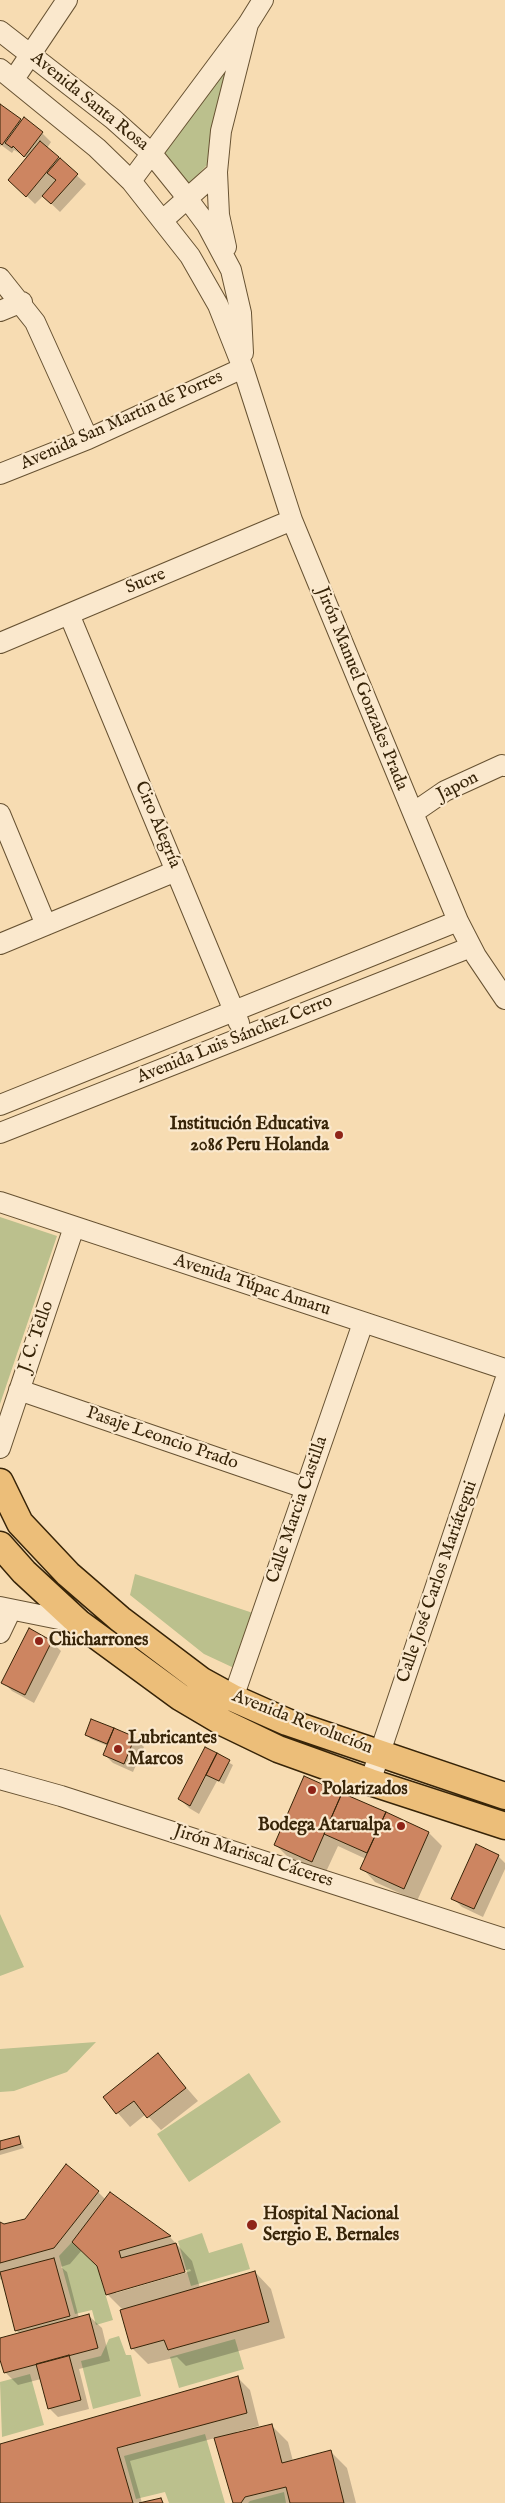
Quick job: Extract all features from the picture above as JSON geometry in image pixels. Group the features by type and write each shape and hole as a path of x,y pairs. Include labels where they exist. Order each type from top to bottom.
{"main road":[{"name":"Avenida Revolución","path":"0,1482 20,1522 68,1574 162,1652 202,1681 232,1698 287,1722 505,1796"},
{"name":"Avenida Revolución","path":"0,1545 24,1572 79,1623 180,1697 224,1723 278,1749 370,1782 505,1826"}],"street":[{"path":"7,74 30,53 66,0"},
{"path":"132,181 248,24 263,0"},
{"path":"231,270 219,215 217,172 222,131 248,24"},
{"name":"Avenida Santa Rosa","path":"0,31 113,119 152,154 207,226 231,270 241,313 243,368"},
{"name":"Avenida Santa Rosa","path":"7,74 97,148 132,181 190,256 218,305 243,368"},
{"path":"163,220 217,172"},
{"path":"0,278 22,302 35,322 88,439"},
{"path":"0,311 22,302"},
{"name":"Avenida San Martin de Porres","path":"0,474 88,439 243,368"},
{"name":"Jirón Manuel Gonzales Prada","path":"243,368 292,520 413,813 458,921 471,947 505,999"},
{"name":"Sucre","path":"0,643 292,520"},
{"name":"Ciro Alegría","path":"69,614 244,1036"},
{"name":"Japon","path":"413,813 445,791 502,765 505,766"},
{"path":"0,814 46,925"},
{"path":"0,944 176,872"},
{"name":"Avenida Luis Sánchez Cerro","path":"0,1106 458,921"},
{"name":"Avenida Luis Sánchez Cerro","path":"0,1133 471,947"},
{"name":"Avenida Túpac Amaru","path":"0,1202 505,1369"},
{"name":"J. C. Tello","path":"0,1448 74,1227"},
{"name":"Calle Marcia Castilla","path":"232,1698 363,1322"},
{"name":"Calle José Carlos Mariátegui","path":"370,1782 505,1381"},
{"name":"Pasaje Leoncio Prado","path":"19,1390 305,1488"},
{"path":"0,1633 5,1608 79,1623"},
{"name":"Jirón Mariscal Cáceres","path":"0,1779 80,1802 505,1939"}],"green space":[{"path":"234,51 214,115 208,164 188,185 162,153"},
{"path":"0,1217 57,1236 0,1404"},
{"path":"135,1574 253,1613 234,1668 204,1654 130,1595"},
{"path":"0,1914 24,1967 0,1976"},
{"path":"96,2042 67,2072 14,2091 0,2092 0,2049"},
{"path":"249,2073 281,2122 189,2182 157,2134"},
{"path":"202,2233 209,2253 242,2243 250,2269 191,2286 178,2241"},
{"path":"72,2242 97,2266 113,2320 96,2325 92,2310 75,2314 59,2256"},
{"path":"119,2336 126,2355 131,2355 141,2396 93,2409 81,2361 101,2356 109,2339"},
{"path":"235,2339 244,2369 179,2388 170,2357"},
{"path":"30,2374 44,2425 2,2437 0,2382"},
{"path":"205,2434 225,2503 169,2503 165,2492 136,2499 124,2456"},
{"path":"284,2492 286,2503 248,2503 250,2501"}],"building":[{"path":"0,104 21,119 2,145 0,143"},
{"path":"24,117 43,132 24,157 13,146 12,148 5,143"},
{"path":"40,141 59,157 26,197 8,180"},
{"path":"60,158 78,174 51,204 42,196 56,180 47,173"},
{"path":"29,1628 52,1641 25,1695 1,1683"},
{"path":"91,1719 114,1728 107,1744 85,1735"},
{"name":"Lubricantes Marcos","path":"114,1728 135,1737 124,1764 103,1755"},
{"path":"205,1747 217,1753 190,1806 178,1799"},
{"path":"217,1753 230,1760 219,1781 206,1775"},
{"path":"304,1776 342,1793 312,1862 274,1845"},
{"path":"342,1793 386,1812 367,1853 324,1834"},
{"path":"386,1812 429,1832 404,1889 360,1869"},
{"path":"476,1844 499,1855 474,1909 451,1899"},
{"path":"158,2053 186,2088 147,2118 134,2101 116,2114 103,2097"},
{"path":"19,2136 21,2144 0,2150 0,2141"},
{"path":"66,2164 99,2191 54,2248 0,2263 0,2222 4,2224 25,2219"},
{"path":"110,2192 171,2236 119,2251 121,2258 176,2243 185,2272 106,2295 97,2266 72,2242"},
{"path":"54,2258 70,2316 15,2331 0,2272"},
{"path":"255,2271 269,2322 168,2350 164,2340 131,2349 120,2310"},
{"path":"89,2314 98,2348 4,2373 0,2360 0,2338"},
{"path":"69,2355 81,2400 48,2409 36,2364"},
{"path":"238,2376 247,2413 117,2448 133,2503 0,2503 0,2444"},
{"path":"272,2424 282,2463 331,2450 344,2503 290,2503 286,2487 245,2497 241,2503 233,2503 214,2438"},
{"path":"161,2498 163,2503 139,2503"}],"place":[{"name":"Institución Educativa 2086 Peru Holanda","path":"339,1135"},
{"name":"Chicharrones","path":"39,1641"},
{"name":"Lubricantes Marcos","path":"118,1749"},
{"name":"Polarizados","path":"312,1790"},
{"name":"Bodega Atarualpa","path":"401,1826"},
{"name":"Hospital Nacional Sergio E. Bernales","path":"252,2225"}]}
